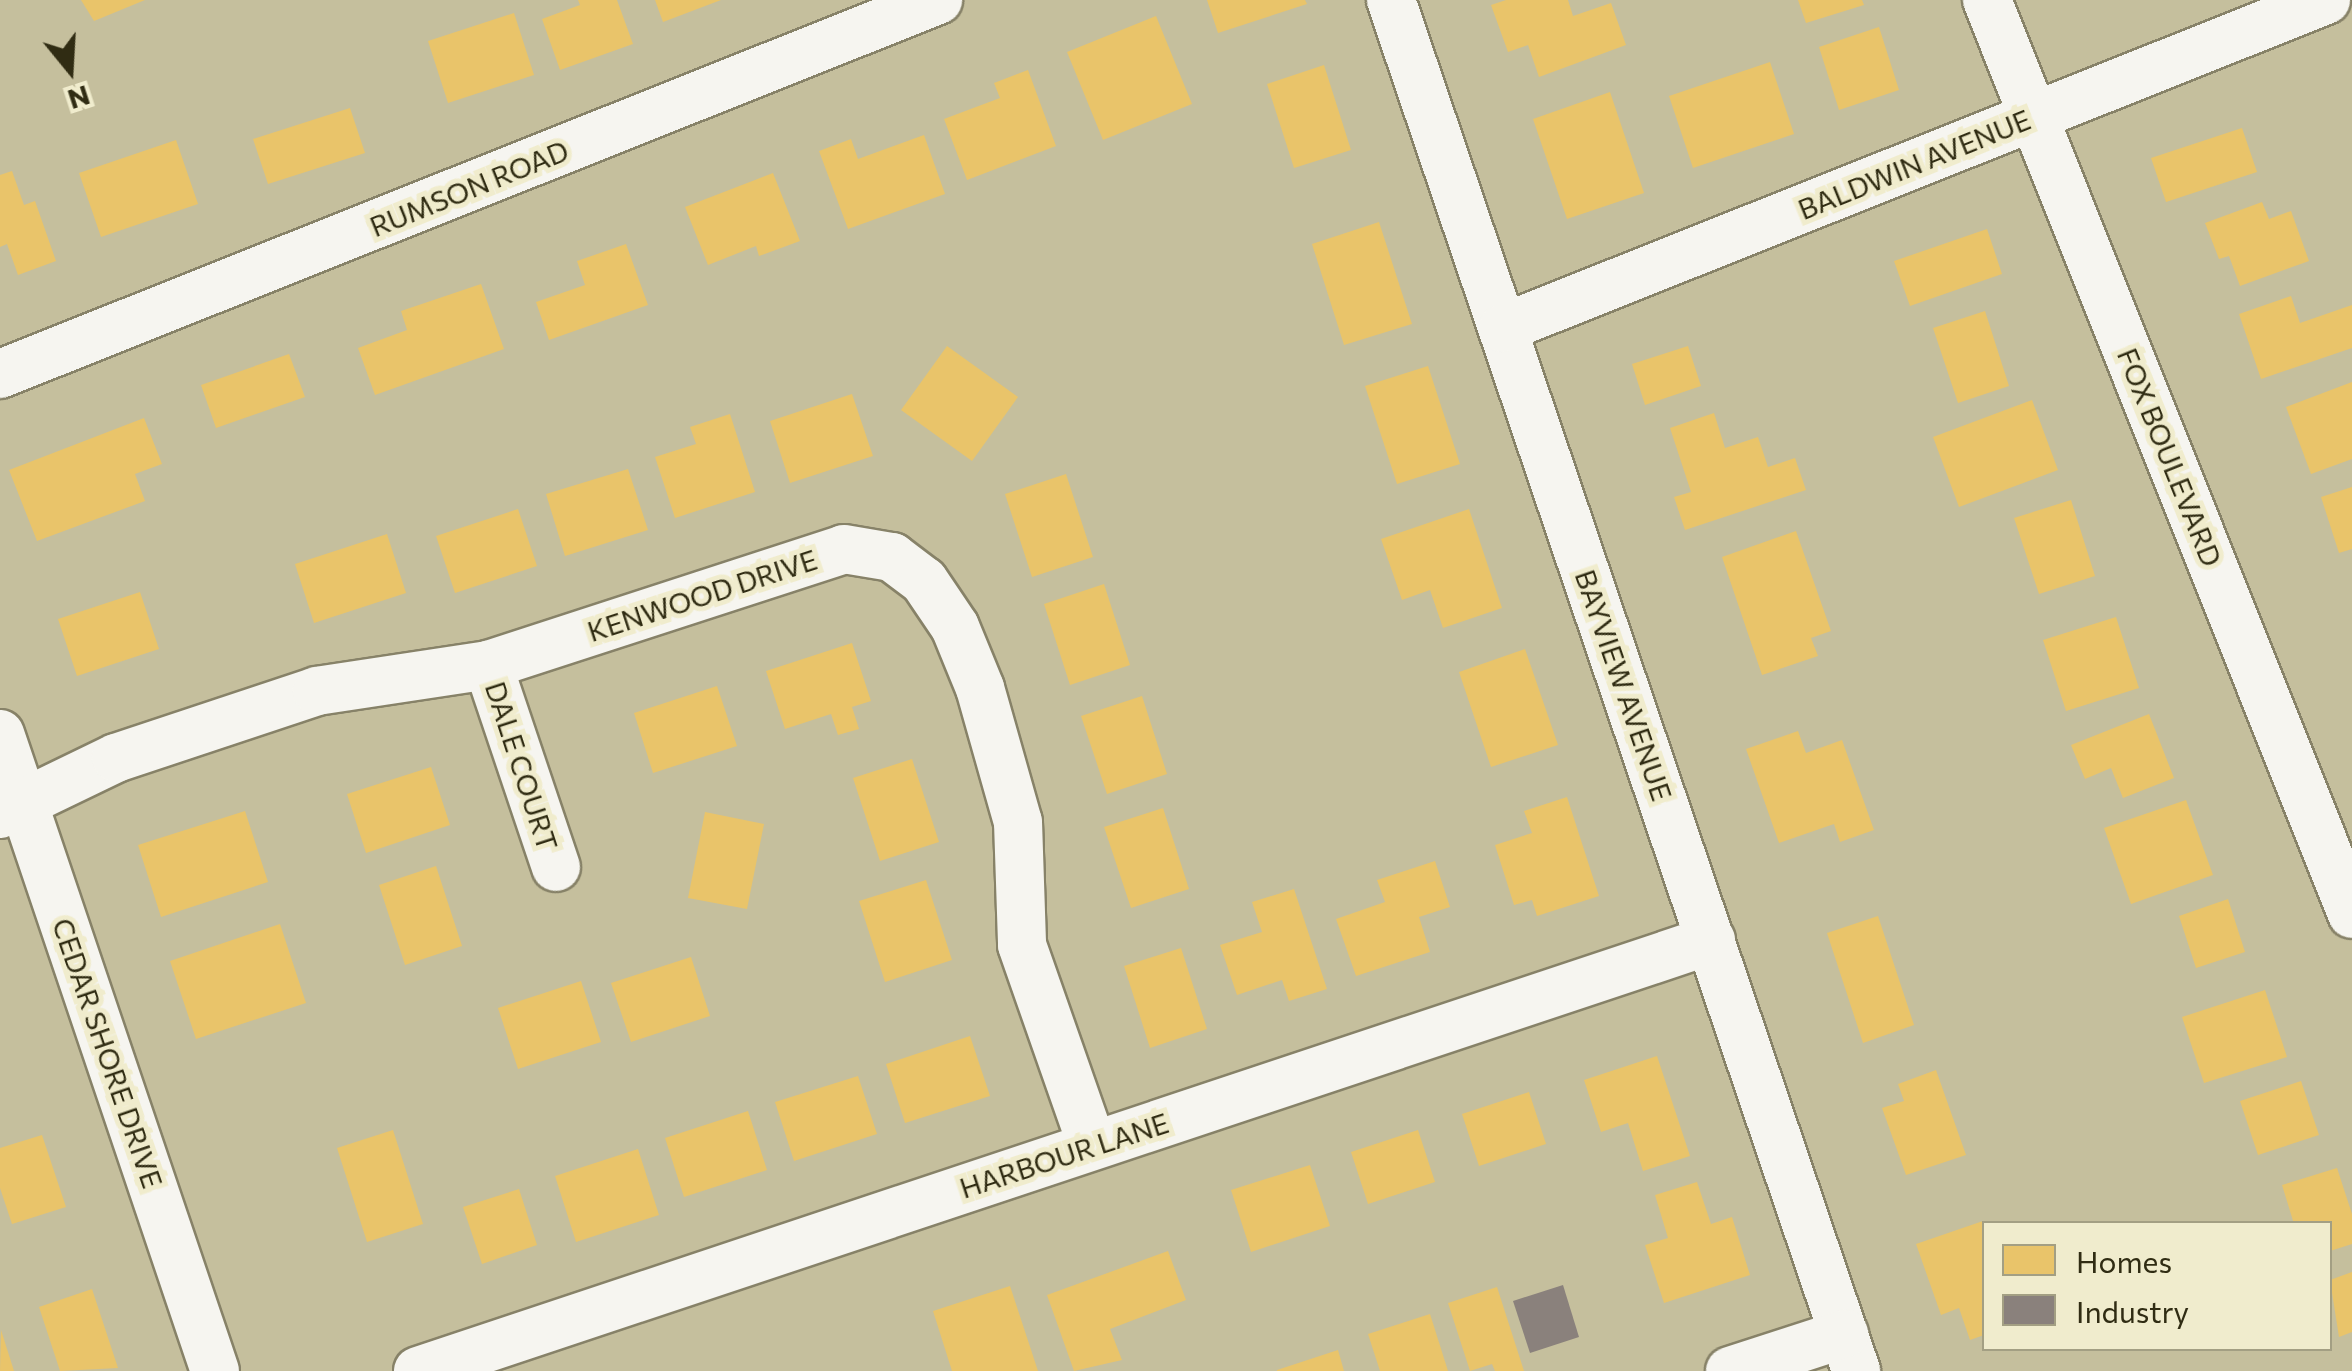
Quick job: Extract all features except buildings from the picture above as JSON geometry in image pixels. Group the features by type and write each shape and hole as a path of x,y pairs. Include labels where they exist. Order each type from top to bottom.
{"street":[{"name":"RUMSON ROAD","path":"0,374 938,0"},
{"name":"BAYVIEW AVENUE","path":"1391,0 1850,1352"},
{"name":"FOX BOULEVARD","path":"1988,0 2352,914"},
{"name":"BALDWIN AVENUE","path":"1503,328 2326,0"},
{"name":"KENWOOD DRIVE","path":"12,808 116,758 317,691 488,664 844,549 892,557 924,581 956,627 980,688 1018,822 1022,945 1092,1145"},
{"name":"DALE COURT","path":"488,664 556,868"},
{"name":"CEDAR SHORE DRIVE","path":"0,734 12,808 215,1371"},
{"name":"HARBOUR LANE","path":"418,1371 1711,940"},
{"path":"1730,1371 1850,1352"}]}
